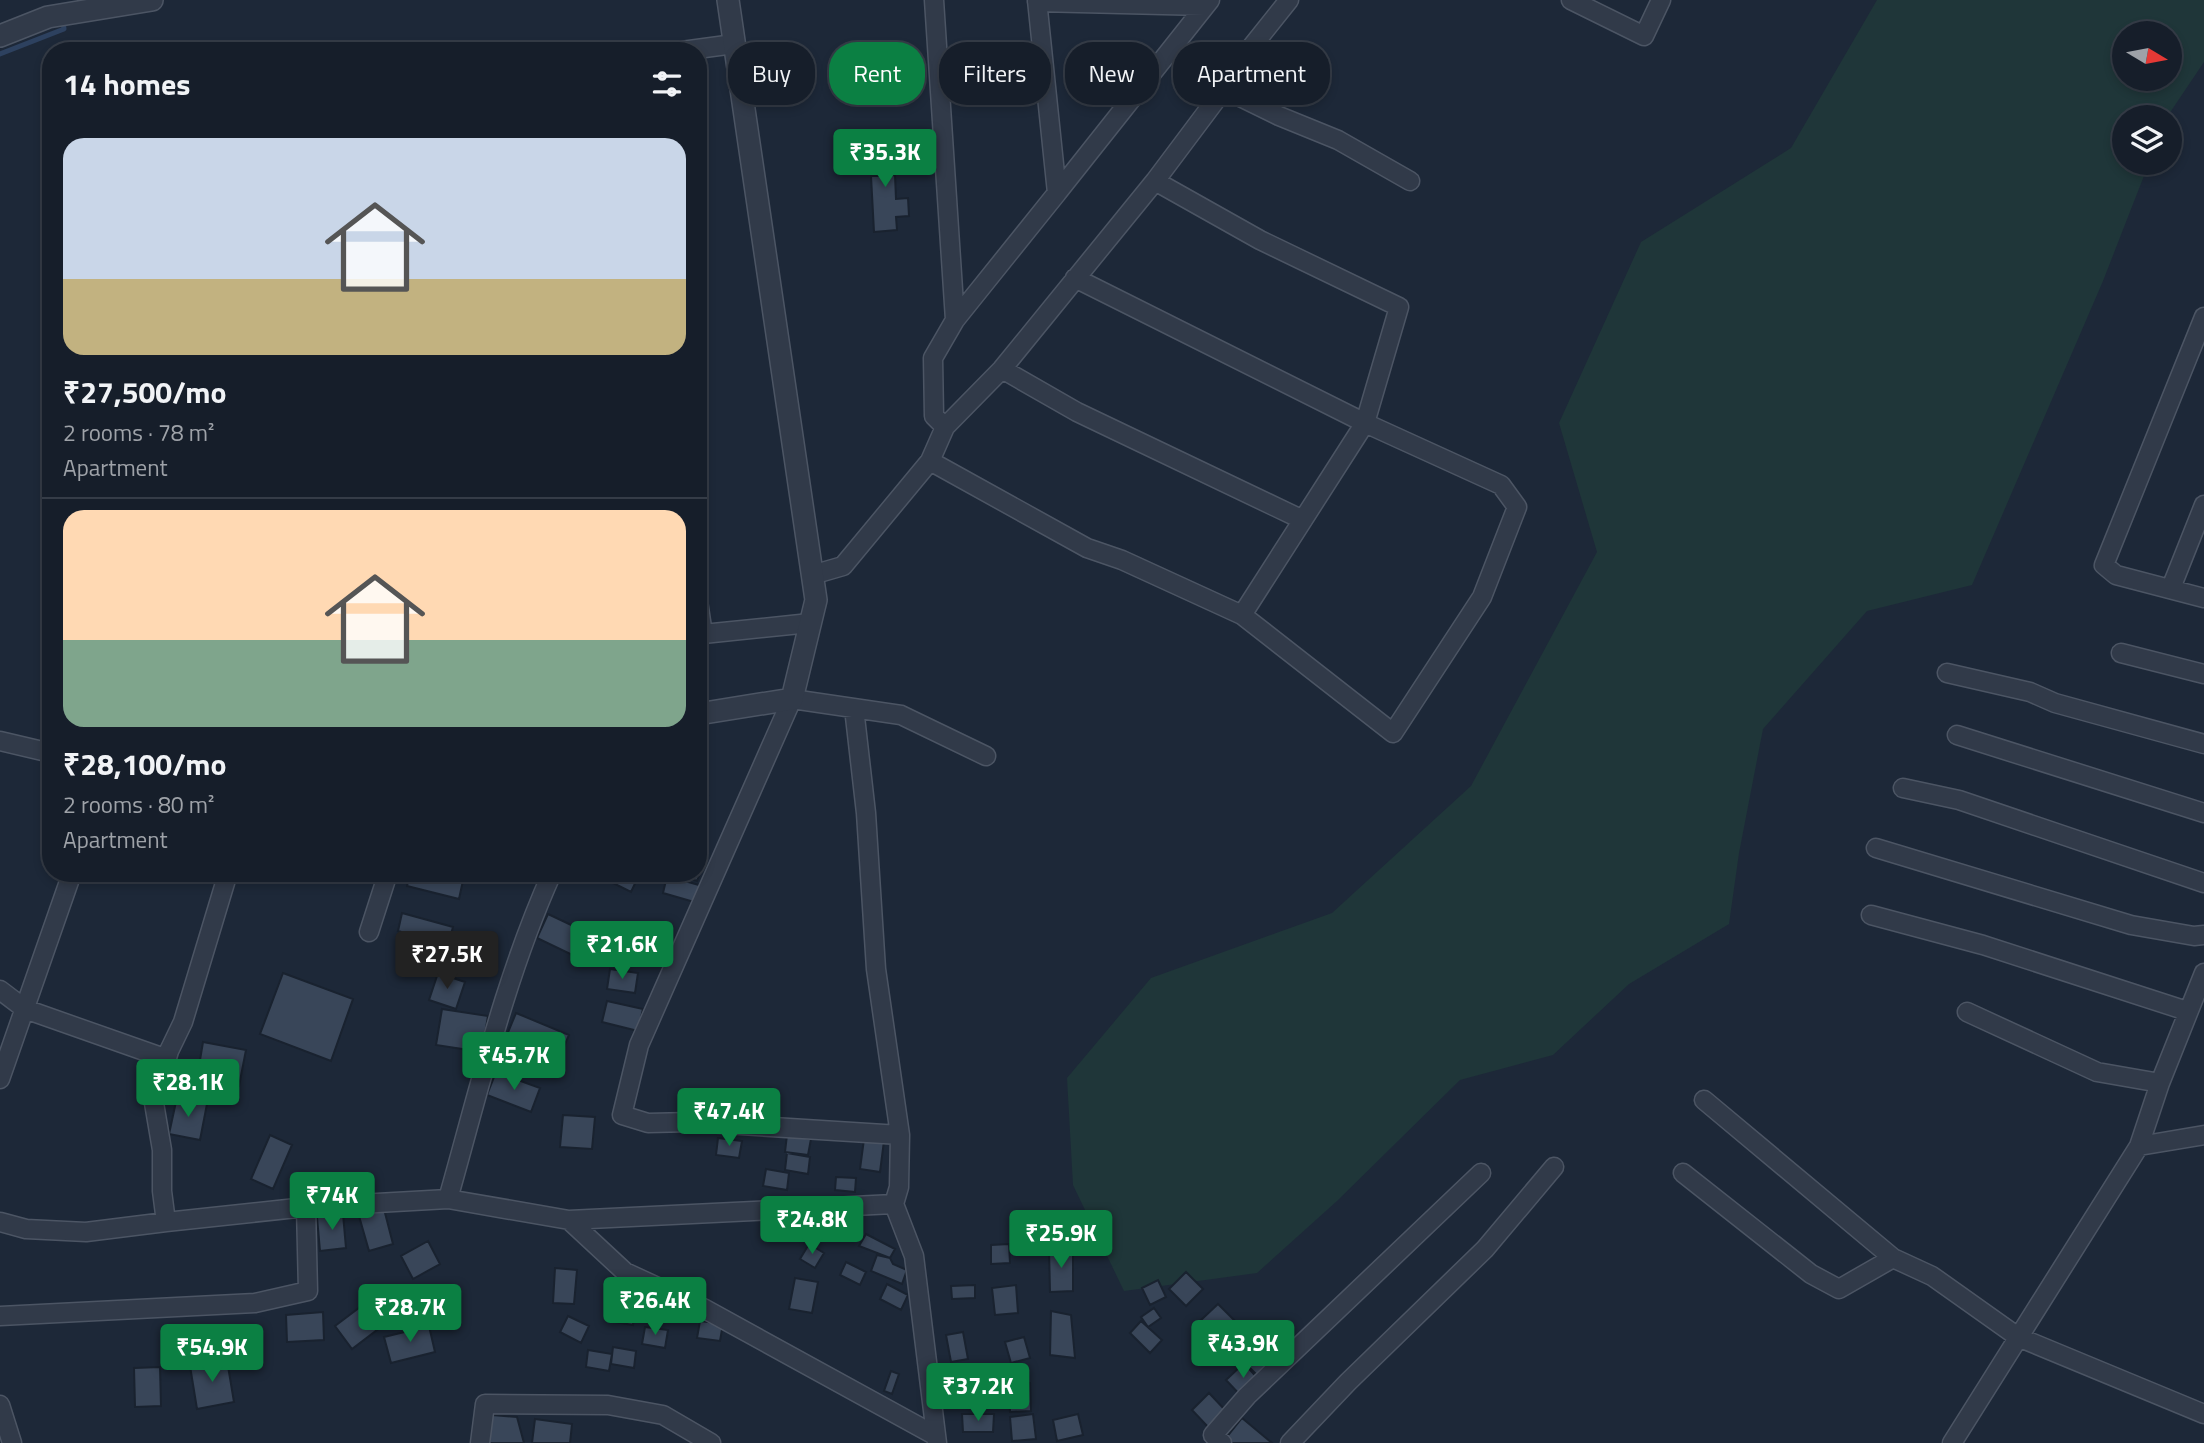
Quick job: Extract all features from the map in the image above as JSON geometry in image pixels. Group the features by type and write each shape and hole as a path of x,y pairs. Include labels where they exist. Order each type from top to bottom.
{"street":[{"path":"0,36 50,17 152,0"},
{"path":"728,0 734,42"},
{"path":"934,0 955,320"},
{"path":"1255,42 1289,0"},
{"path":"1572,0 1644,36 1661,0"},
{"path":"1057,193 1037,1 1207,3"},
{"path":"945,428 934,416 933,359 955,320 1207,3"},
{"path":"707,48 728,45"},
{"path":"743,105 816,600 792,699 639,1045 622,1115 648,1123 692,1122 900,1135"},
{"path":"812,575 843,566 930,461 945,428 1002,369 1155,181 1212,105"},
{"path":"1257,105 1338,141 1409,180"},
{"path":"1155,181 1260,240 1399,307 1365,424 1242,615"},
{"path":"930,461 1087,548 1122,560 1242,615 1393,733 1482,597 1517,507 1501,485 1365,424 1075,278"},
{"path":"2204,317 2104,565 2116,575 2204,598"},
{"path":"1002,369 1077,412 1303,520"},
{"path":"2171,588 2204,505"},
{"path":"707,634 810,623"},
{"path":"2121,653 2204,674"},
{"path":"1947,673 2030,692 2055,703 2204,744"},
{"path":"707,713 792,699 901,715 986,756"},
{"path":"854,708 866,813 876,969 900,1135 899,1186 894,1204 914,1256 936,1439"},
{"path":"1957,735 2204,813"},
{"path":"0,741 42,751"},
{"path":"1903,788 1959,800 2204,883"},
{"path":"1876,848 2131,925 2194,936 2204,935"},
{"path":"0,1079 69,882"},
{"path":"166,1222 162,1191 162,1150 154,1103 167,1059 183,1022 225,882"},
{"path":"369,932 385,882"},
{"path":"448,1199 497,1023 548,882"},
{"path":"1871,915 1983,944 2187,1011"},
{"path":"1952,1443 2139,1146 2187,1011 2204,973"},
{"path":"0,990 25,1009 167,1059"},
{"path":"1967,1012 2097,1072 2160,1083"},
{"path":"1704,1100 1893,1258 1932,1276 2018,1337 2204,1414"},
{"path":"2139,1146 2204,1135"},
{"path":"1290,1443 1348,1381 1485,1249 1554,1167"},
{"path":"1683,1173 1811,1274 1839,1289 1893,1258"},
{"path":"1222,1443 1213,1435 1247,1396 1481,1174"},
{"path":"0,1222 26,1229 86,1232 306,1208 448,1199 569,1220 894,1204"},
{"path":"0,1316 255,1303 308,1291 306,1208"},
{"path":"569,1220 625,1272 703,1308 936,1439"},
{"path":"480,1443 485,1404 619,1407 663,1415 711,1443"},
{"path":"0,1405 12,1443"}],"green space":[{"path":"1877,0 2204,0 2204,62 2175,105 2112,105 2112,175 2144,175 2103,281 1972,585 1867,611 1763,729 1739,853 1729,924 1629,984 1553,1055 1460,1080 1337,1201 1257,1273 1124,1291 1073,1185 1067,1078 1151,978 1332,913 1471,786 1597,552 1559,423 1641,242 1791,148"}],"building":[{"path":"890,144 891,153 896,153 896,158 901,158 901,167 897,168 897,171 885,172 886,176 895,175 896,199 908,198 909,216 896,217 897,230 874,232 871,176 879,176 879,173 870,173 868,145"},
{"path":"408,882 463,882 459,899 407,886"},
{"path":"611,882 636,882 631,892"},
{"path":"666,882 688,882 706,887 701,904 663,893"},
{"path":"402,913 453,927 448,945 398,931"},
{"path":"548,914 603,940 591,964 537,938"},
{"path":"610,969 638,973 635,993 607,989"},
{"path":"283,973 353,999 331,1061 260,1034"},
{"path":"438,973 465,982 456,1009 429,1000"},
{"path":"607,1001 643,1009 638,1031 602,1022"},
{"path":"442,1009 488,1016 482,1052 436,1045"},
{"path":"516,1013 569,1035 556,1065 504,1042"},
{"path":"203,1042 246,1050 239,1086 197,1078"},
{"path":"496,1072 540,1088 531,1112 487,1095"},
{"path":"177,1097 207,1104 200,1140 169,1134"},
{"path":"563,1115 595,1117 592,1149 560,1147"},
{"path":"270,1135 292,1145 273,1189 251,1179"},
{"path":"787,1135 811,1139 808,1155 785,1152"},
{"path":"718,1138 742,1141 739,1158 716,1155"},
{"path":"864,1139 884,1141 880,1172 860,1169"},
{"path":"787,1153 810,1157 808,1174 785,1170"},
{"path":"766,1169 789,1173 787,1190 763,1186"},
{"path":"836,1177 856,1178 855,1192 835,1190"},
{"path":"384,1209 393,1244 369,1251 359,1216"},
{"path":"843,1212 855,1214 852,1234 840,1231"},
{"path":"343,1214 346,1248 320,1251 317,1217"},
{"path":"866,1234 895,1249 890,1258 859,1246"},
{"path":"428,1241 440,1264 413,1279 401,1256"},
{"path":"809,1244 824,1253 815,1268 800,1259"},
{"path":"1009,1244 1010,1263 991,1264 991,1245"},
{"path":"1073,1248 1073,1291 1050,1292 1049,1249"},
{"path":"877,1255 890,1258 893,1264 907,1270 902,1284 871,1271"},
{"path":"846,1262 866,1272 860,1285 840,1275"},
{"path":"555,1268 577,1270 574,1304 553,1303"},
{"path":"1186,1272 1203,1289 1186,1306 1169,1289"},
{"path":"795,1278 818,1282 812,1313 789,1309"},
{"path":"1158,1280 1166,1297 1150,1305 1142,1288"},
{"path":"618,1283 641,1286 639,1303 616,1300"},
{"path":"887,1284 908,1295 901,1310 880,1299"},
{"path":"975,1285 975,1298 952,1299 951,1286"},
{"path":"1016,1285 1018,1313 995,1315 992,1288"},
{"path":"645,1292 668,1296 666,1313 643,1309"},
{"path":"376,1295 394,1317 352,1349 335,1326"},
{"path":"612,1304 635,1308 633,1325 609,1321"},
{"path":"1218,1304 1235,1321 1218,1338 1201,1320"},
{"path":"1154,1308 1161,1318 1148,1327 1141,1317"},
{"path":"1051,1311 1071,1315 1075,1358 1050,1355"},
{"path":"323,1312 324,1340 287,1342 286,1315"},
{"path":"568,1316 589,1326 581,1343 560,1332"},
{"path":"700,1321 723,1324 720,1341 697,1338"},
{"path":"1141,1321 1162,1340 1150,1353 1130,1333"},
{"path":"429,1326 435,1352 391,1363 384,1337"},
{"path":"645,1327 668,1330 665,1348 642,1344"},
{"path":"963,1332 968,1359 951,1362 946,1335"},
{"path":"1024,1337 1030,1358 1011,1363 1005,1342"},
{"path":"1257,1341 1274,1359 1257,1375 1240,1358"},
{"path":"613,1347 636,1351 634,1368 611,1364"},
{"path":"588,1350 612,1354 609,1371 586,1367"},
{"path":"227,1360 234,1402 197,1409 190,1366"},
{"path":"1244,1363 1260,1381 1243,1398 1226,1380"},
{"path":"160,1367 161,1406 135,1407 134,1368"},
{"path":"891,1371 899,1374 892,1394 884,1391"},
{"path":"1030,1383 1031,1411 1010,1412 1009,1384"},
{"path":"1209,1393 1226,1411 1209,1428 1192,1410"},
{"path":"962,1414 994,1414 993,1432 963,1432"},
{"path":"1033,1414 1036,1439 1012,1441 1010,1417"},
{"path":"1078,1414 1083,1435 1057,1441 1053,1420"},
{"path":"492,1415 517,1417 524,1443 489,1443"},
{"path":"1242,1418 1272,1443 1232,1443 1226,1438"},
{"path":"535,1419 572,1424 570,1443 532,1443"}],"waterway":[{"path":"0,54 64,29 63,20"}]}
